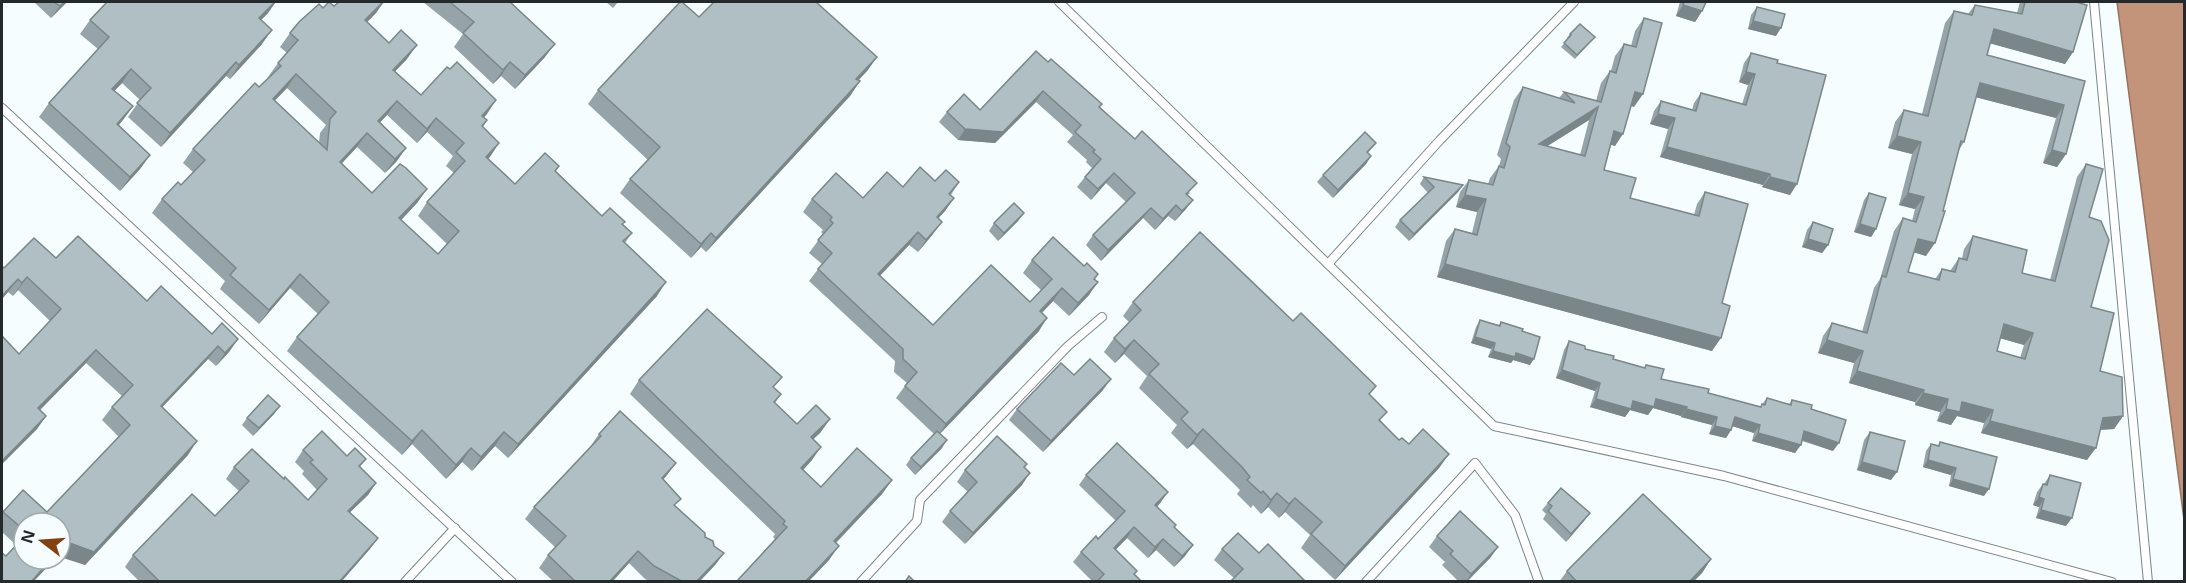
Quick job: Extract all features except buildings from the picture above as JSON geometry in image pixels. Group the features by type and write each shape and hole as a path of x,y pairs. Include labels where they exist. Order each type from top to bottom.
{"lane":[{"path":"1059,2 1494,426 1724,477 2112,582"},
{"path":"1328,264 1440,140 1574,2"},
{"path":"2094,2 2148,582"},
{"path":"2,108 512,582"},
{"path":"861,582 917,521 920,500 1068,346 1102,317"},
{"path":"1366,582 1475,463 1515,515 1539,582"},
{"path":"405,582 455,528"}],"shaded area":[{"path":"2117,2 2184,2 2184,520"}]}
